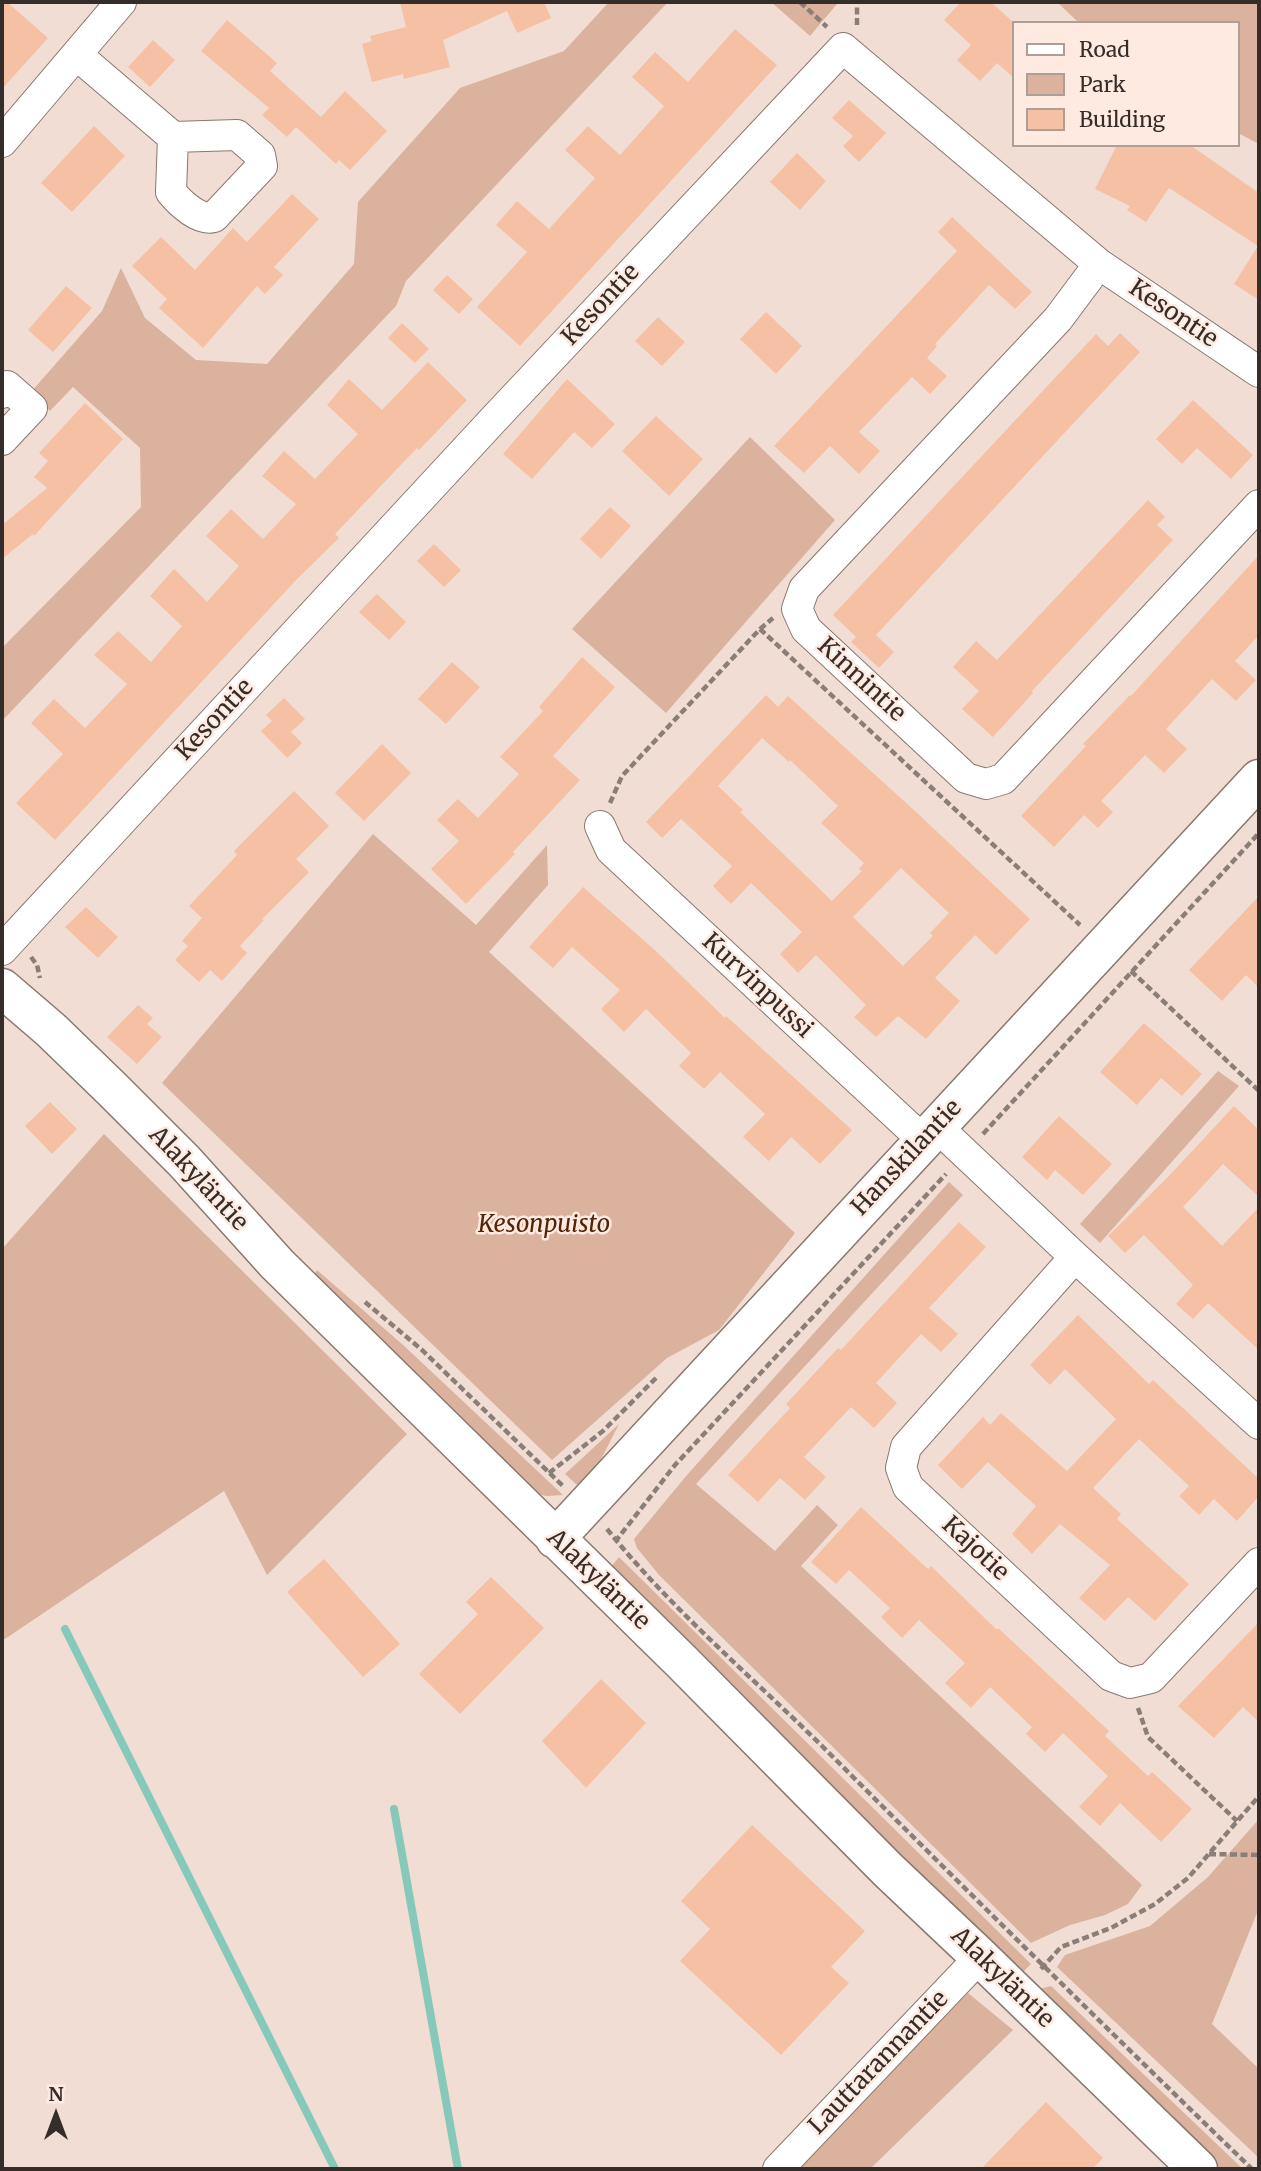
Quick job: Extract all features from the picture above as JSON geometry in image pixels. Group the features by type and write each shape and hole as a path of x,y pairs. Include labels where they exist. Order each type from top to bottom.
{"street":[{"path":"2,142 121,2"},
{"name":"Kesontie","path":"15,952 494,419 843,48 1099,264 1259,372"},
{"path":"77,55 173,137"},
{"name":"Kinnintie","path":"1099,264 1058,320 804,589 797,609 806,629 966,778 986,785 1003,779 1259,505"},
{"path":"2,393 7,386 32,408 2,440"},
{"name":"Hanskilantie","path":"555,1539 1259,779"},
{"name":"Kurvinpussi","path":"600,826 611,850 929,1133"},
{"name":"Alakyläntie","path":"2,988 51,1030 112,1089 184,1161 276,1264 682,1662 888,1870 980,1957 1030,1980 1198,2169"},
{"path":"929,1133 964,1154 1259,1424"},
{"name":"Kajotie","path":"1075,1257 906,1447 901,1468 908,1487 1111,1676 1130,1684"},
{"path":"1130,1684 1151,1678 1259,1563"},
{"name":"Lauttarannantie","path":"778,2169 980,1957"}],"path":[{"path":"600,826 622,776 760,629 1090,934"},
{"path":"617,1540 675,1465 1259,833"},
{"path":"15,952 37,965 41,983"},
{"path":"1123,964 1259,1091"},
{"path":"364,1301 422,1350 570,1492"},
{"path":"549,1473 603,1432 656,1378"},
{"path":"605,1525 648,1578 819,1744 1030,1980 1252,2169"},
{"path":"1130,1684 1148,1737 1237,1821"},
{"path":"1030,1980 1061,1947 1111,1928 1155,1904 1188,1878 1259,1796"},
{"path":"1209,1854 1259,1855"}],"green space":[{"path":"609,2 668,2 406,281 396,306 2,721 2,648 141,507 140,448 73,387 50,411 31,392 102,311 121,268 145,318 196,360 267,364 354,264 358,202 460,88 564,51"},
{"path":"771,2 834,2 837,4 810,36"},
{"path":"1057,2 1259,2 1259,144 1240,134 1240,21 1077,21"},
{"path":"750,437 835,520 666,713 572,629"},
{"name":"Kesonpuisto","path":"373,834 476,925 547,845 548,885 489,952 795,1233 719,1330 667,1358 552,1460 162,1083"},
{"path":"1218,1071 1239,1086 1100,1243 1080,1224"},
{"path":"104,1134 407,1434 267,1575 224,1491 2,1641 2,1249"},
{"path":"949,1182 963,1195 696,1484 775,1551 817,1505 838,1525 801,1566 1142,1885 1128,1904 1105,1915 1070,1925 1031,1943 659,1575 637,1548 634,1539 687,1475"},
{"path":"317,1270 402,1344 563,1495 546,1496 530,1491 314,1275"},
{"path":"619,1424 594,1473 577,1485 565,1474"},
{"path":"619,1557 1031,1964 1020,1975 610,1568"},
{"path":"1259,1819 1259,1908 1212,2024 1259,2069 1259,2158 1057,1967 1065,1955 1150,1926 1208,1877"},
{"path":"1051,1986 1243,2169 1220,2169 1032,1991"},
{"path":"968,1993 1013,2030 870,2169 796,2169"}],"building":[{"path":"2,2 7,2 48,38 2,89"},
{"path":"400,2 544,2 551,18 517,33 507,11 443,40 450,67 404,79 403,74 372,82 362,44 372,41 370,36 406,27"},
{"path":"961,2 991,2 1012,21 1012,76 997,63 980,81 957,60 971,45 944,20"},
{"path":"227,20 277,63 270,71 321,117 345,91 387,131 350,170 339,160 336,164 296,127 287,137 262,115 269,108 201,51"},
{"path":"735,29 777,65 520,346 477,307 527,252 496,225 517,201 549,229 595,178 565,150 588,126 620,155 664,106 632,77 655,52 688,82"},
{"path":"153,40 175,60 150,87 128,67"},
{"path":"849,100 886,133 859,162 843,146 853,136 832,118"},
{"path":"94,126 125,156 72,212 41,183"},
{"path":"1116,147 1193,147 1259,193 1259,300 1234,284 1258,246 1169,188 1146,222 1127,210 1130,206 1095,189"},
{"path":"797,153 826,181 800,210 770,182"},
{"path":"292,194 319,219 274,267 283,275 265,294 257,286 203,348 159,308 167,299 132,266 161,237 195,270 233,228 247,242"},
{"path":"952,217 1032,292 1015,309 989,285 935,344 937,346 927,358 947,376 930,394 912,377 859,432 880,451 859,474 830,446 804,473 774,446 957,251 938,232"},
{"path":"447,275 473,299 459,314 433,290"},
{"path":"66,286 92,308 53,352 28,330"},
{"path":"766,312 802,346 776,374 740,339"},
{"path":"658,317 685,342 662,366 635,341"},
{"path":"402,323 429,349 415,363 388,338"},
{"path":"1120,333 1140,352 876,635 894,652 879,668 851,642 856,637 833,615 1096,334 1108,346"},
{"path":"428,362 467,400 335,534 339,538 297,579 55,840 16,803 63,754 31,723 54,699 85,728 127,684 94,655 118,631 151,662 182,626 150,596 174,569 207,602 239,566 206,536 231,509 263,539 296,504 262,476 284,451 315,479 358,434 327,405 349,379 382,410"},
{"path":"567,379 615,424 592,448 574,432 532,479 503,454"},
{"path":"1193,400 1253,455 1231,479 1197,448 1182,464 1156,439"},
{"path":"85,403 123,439 34,536 33,534 2,559 2,525 47,488 34,477 48,461 39,453"},
{"path":"656,416 703,459 669,496 622,451"},
{"path":"1148,500 1165,517 1157,525 1173,540 1032,691 993,737 962,709 979,691 953,667 976,641 997,660"},
{"path":"610,507 631,526 601,559 580,539"},
{"path":"434,544 461,570 444,587 417,561"},
{"path":"1259,555 1259,635 1235,661 1256,680 1236,701 1212,679 1166,729 1187,749 1164,773 1145,755 1101,801 1113,812 1098,828 1084,815 1054,847 1021,816 1086,746 1083,744 1131,696"},
{"path":"377,594 406,622 389,640 359,612"},
{"path":"582,657 615,687 553,756 580,780 513,852 515,854 466,904 431,869 459,841 437,820 458,799 478,818 519,774 500,757 543,711 539,707"},
{"path":"452,662 480,687 446,724 418,699"},
{"path":"766,695 778,707 788,696 1030,919 996,955 975,935 935,978 960,1001 926,1039 898,1016 876,1037 854,1017 866,1005 816,955 798,973 780,954 802,932 751,883 731,904 713,886 732,866 681,819 662,838 646,822","holes":["762,738 789,762 790,760 838,806 821,823 864,863 859,869 862,871 832,901 740,812 743,810 718,786","901,868 949,913 930,933 933,936 903,966 853,917"]},
{"path":"284,698 305,719 291,732 302,743 287,758 261,731 272,721 266,715"},
{"path":"382,744 411,773 364,821 335,793"},
{"path":"294,791 329,826 296,859 309,872 262,919 264,920 240,946 247,953 222,981 210,970 199,982 175,960 188,946 182,941 202,918 189,906 237,855 234,851"},
{"path":"583,887 852,1130 820,1164 791,1137 769,1161 743,1137 765,1114 720,1072 704,1089 679,1066 691,1053 646,1009 624,1032 601,1009 620,990 572,947 553,968 529,947"},
{"path":"1259,896 1259,988 1246,975 1222,1001 1189,970"},
{"path":"86,907 118,937 98,958 65,927"},
{"path":"138,1005 153,1018 147,1024 162,1037 137,1064 107,1037"},
{"path":"1144,1023 1202,1074 1182,1096 1161,1078 1137,1105 1100,1072"},
{"path":"50,1102 77,1129 52,1154 25,1126"},
{"path":"1234,1106 1259,1130 1259,1197 1223,1164 1183,1207 1222,1246 1259,1207 1259,1350 1208,1303 1193,1319 1176,1304 1193,1285 1144,1235 1125,1253 1108,1236"},
{"path":"1059,1116 1112,1164 1083,1195 1055,1170 1047,1180 1022,1157"},
{"path":"959,1222 986,1247 929,1308 958,1334 941,1352 921,1334 876,1383 897,1403 874,1428 851,1407 804,1457 826,1477 805,1500 780,1478 758,1502 728,1475 790,1408 786,1404 838,1348 841,1350"},
{"path":"1078,1315 1149,1384 1153,1380 1259,1479 1259,1496 1237,1521 1214,1499 1199,1515 1179,1496 1189,1486 1139,1439 1093,1488 1121,1514 1117,1519 1189,1584 1155,1621 1128,1597 1105,1621 1079,1598 1110,1565 1060,1524 1032,1554 1012,1534 1036,1506 988,1462 962,1489 938,1465 983,1417 990,1425 1001,1413 1067,1471 1116,1419 1065,1369 1050,1385 1030,1365"},
{"path":"861,1507 928,1569 931,1566 1109,1731 1105,1736 1148,1776 1152,1772 1192,1809 1161,1842 1120,1803 1100,1826 1079,1807 1108,1776 1063,1733 1045,1752 1026,1734 1032,1727 990,1687 971,1708 945,1683 965,1663 919,1620 902,1638 881,1617 890,1608 849,1570 836,1584 811,1562"},
{"path":"324,1559 400,1644 363,1677 287,1592"},
{"path":"491,1577 544,1628 460,1714 419,1674 478,1614 466,1602"},
{"path":"1259,1622 1259,1722 1243,1707 1214,1738 1178,1706"},
{"path":"601,1679 646,1723 586,1788 542,1741"},
{"path":"752,1825 865,1931 831,1967 849,1983 781,2055 680,1961 710,1929 681,1901"},
{"path":"1046,2102 1103,2158 1092,2169 981,2169"}],"waterway":[{"path":"65,1629 335,2169"},
{"path":"394,1809 458,2169"}]}
